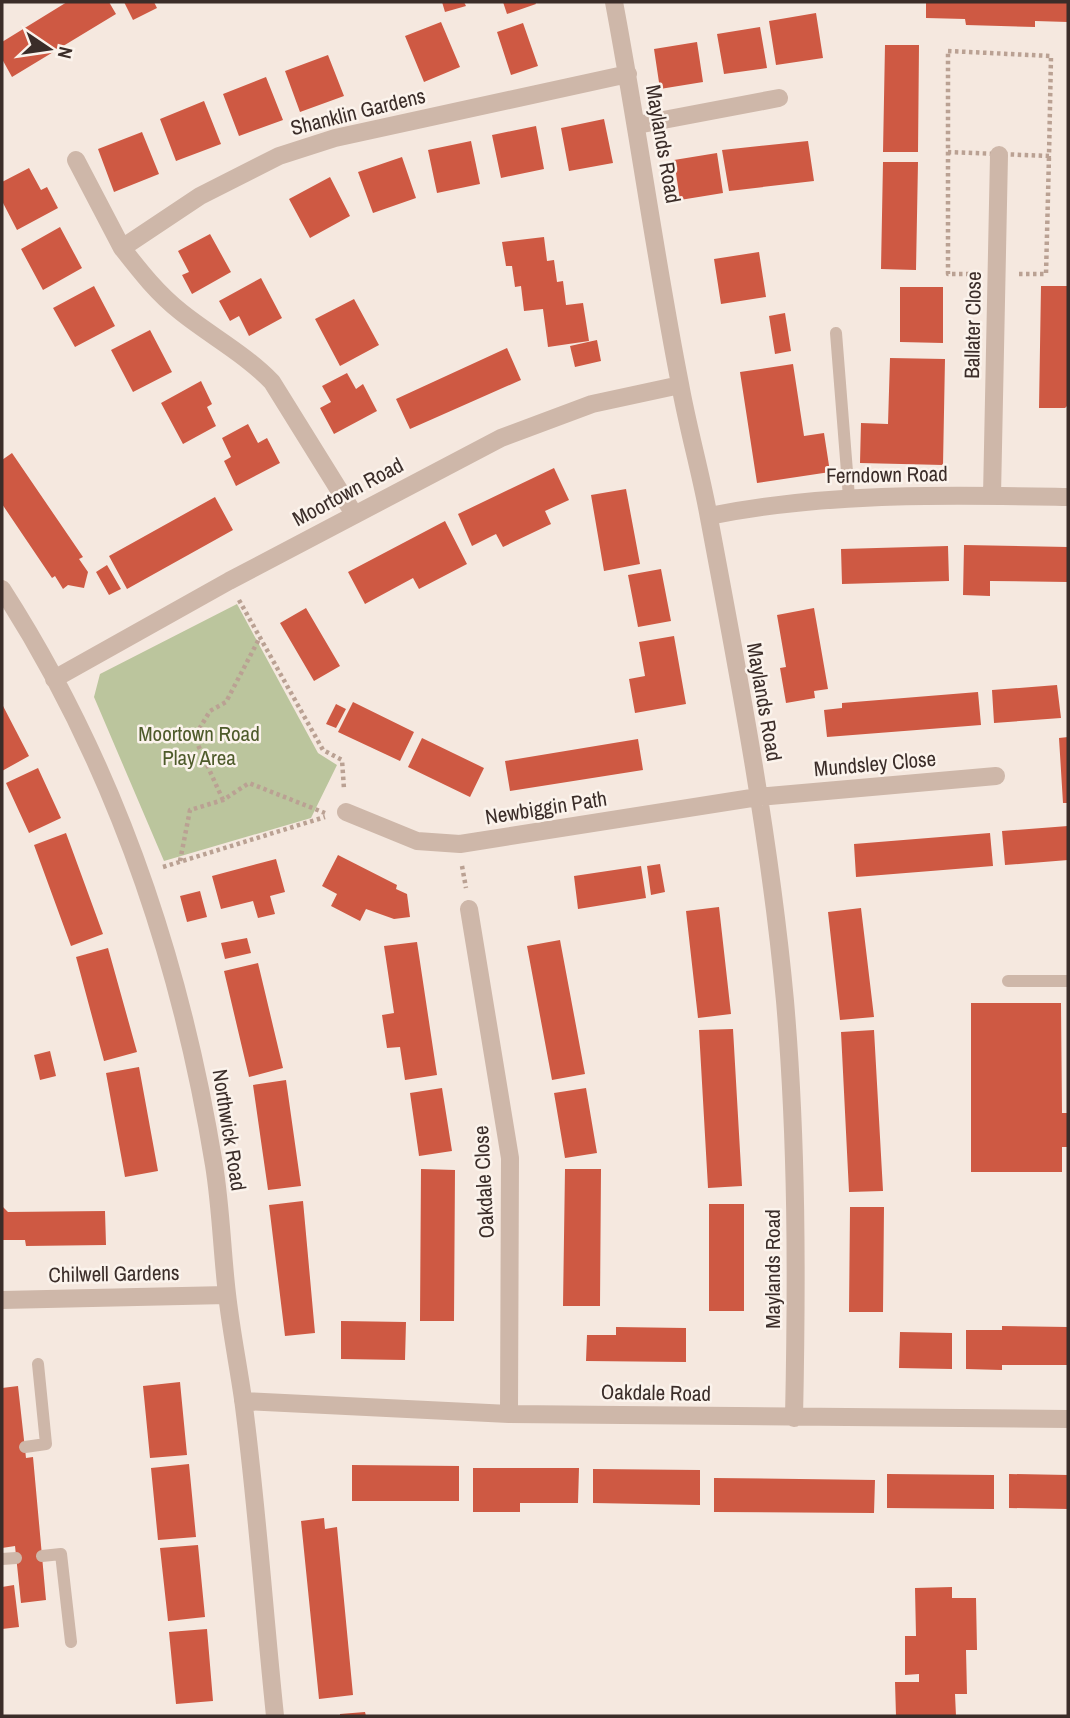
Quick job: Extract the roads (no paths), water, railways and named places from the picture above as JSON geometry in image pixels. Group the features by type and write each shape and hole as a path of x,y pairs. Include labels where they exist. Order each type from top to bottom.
{"street":[{"name":"Maylands Road","path":"614,2 680,385 709,516 758,797 785,999 794,1136 797,1280 794,1418"},
{"name":"Shanklin Gardens","path":"122,247 200,195 279,156 335,138 628,74"},
{"path":"637,125 779,98"},
{"name":"Ballater Close","path":"992,496 999,155"},
{"path":"76,160 122,247 153,288 180,311 254,363 272,382 354,514"},
{"name":"Moortown Road","path":"54,679 229,581 501,438 592,404 680,385"},
{"name":"Ferndown Road","path":"709,516 777,503 849,497 1068,497"},
{"name":"Northwick Road","path":"2,589 54,679 104,779 174,976 200,1086 215,1169 227,1295 243,1401 275,1716"},
{"name":"Mundsley Close","path":"758,797 996,776"},
{"name":"Newbiggin Path","path":"346,812 417,841 460,844 758,797"},
{"name":"Oakdale Close","path":"469,909 510,1157 509,1414"},
{"name":"Chilwell Gardens","path":"2,1300 227,1295"},
{"name":"Oakdale Road","path":"243,1401 509,1414 1068,1419"}],"lane":[{"path":"836,333 849,497"},
{"path":"1009,981 1068,981"},
{"path":"25,1447 46,1444 38,1364"},
{"path":"42,1556 61,1555 71,1642"},
{"path":"2,1559 16,1558"}],"park label":[{"name":"Moortown Road Play Area","path":"199,746"}]}
